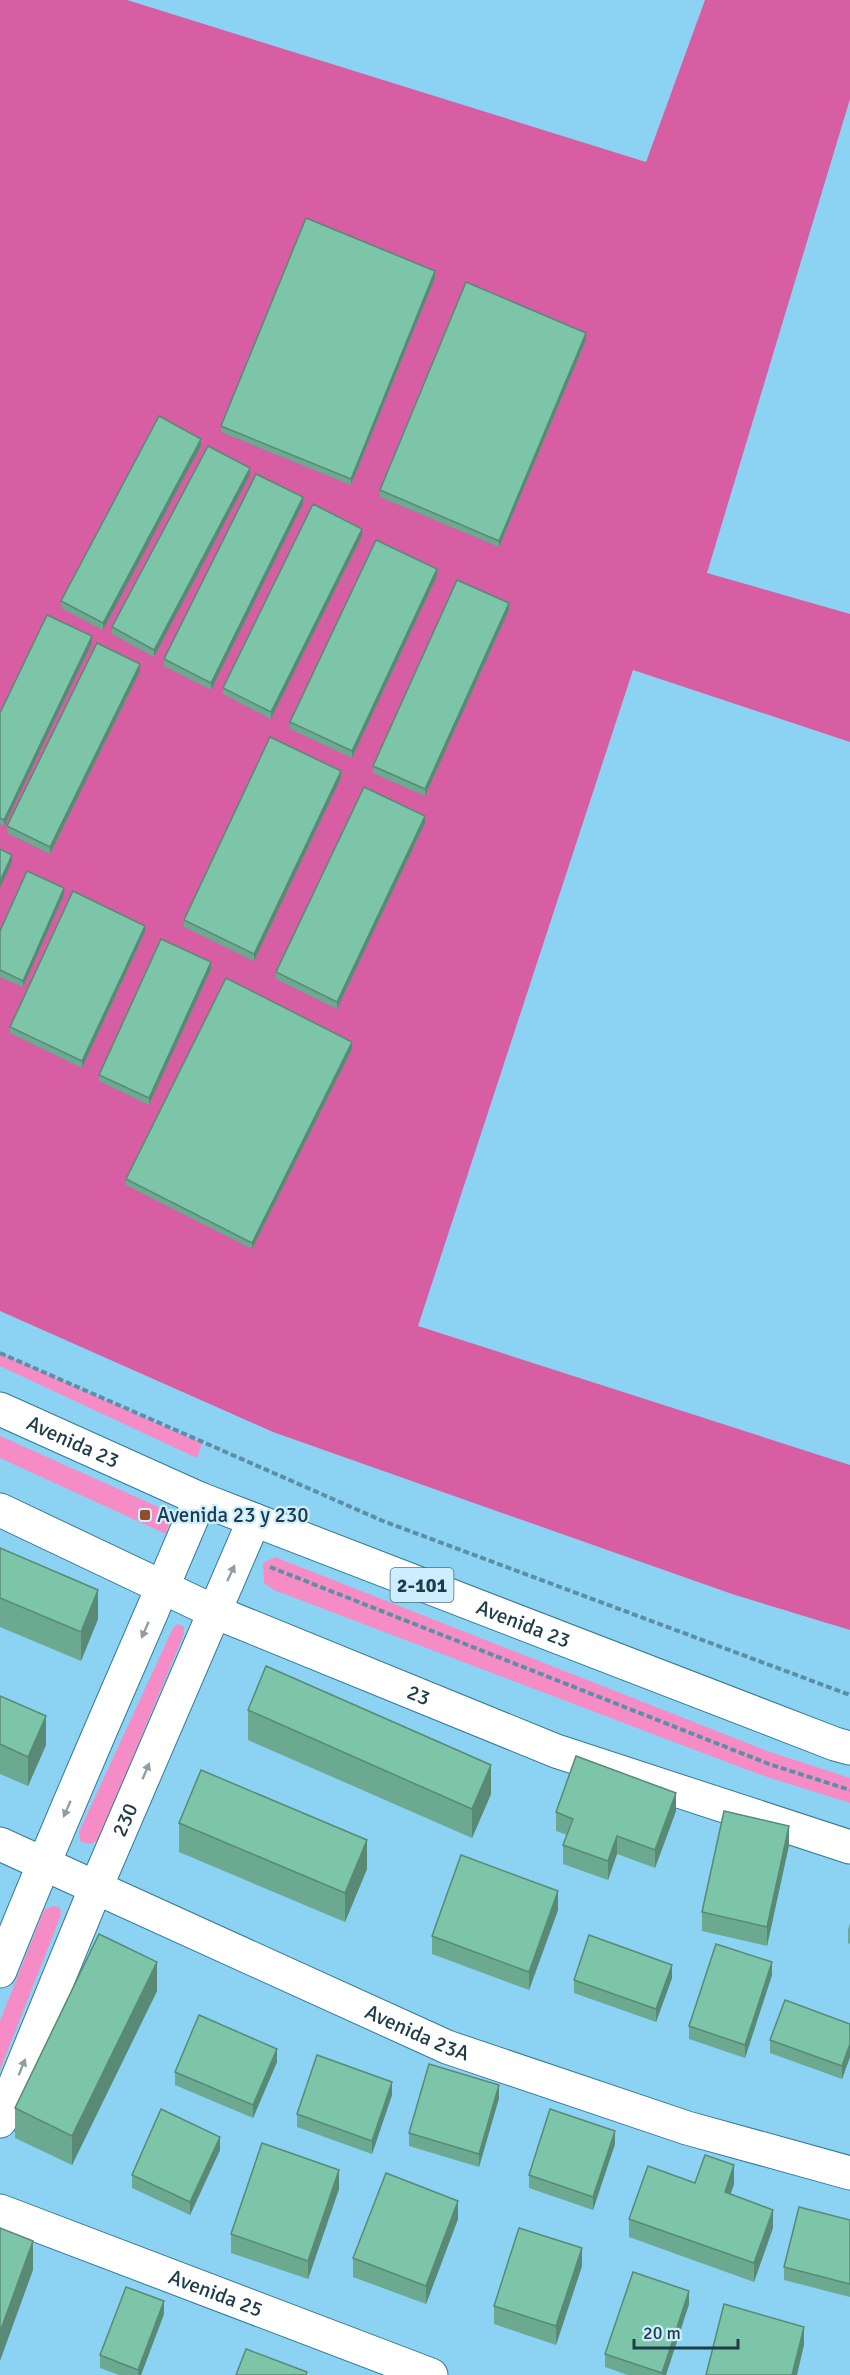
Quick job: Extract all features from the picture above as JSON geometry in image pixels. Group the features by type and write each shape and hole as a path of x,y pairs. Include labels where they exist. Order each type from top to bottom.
{"street":[{"name":"Avenida 23","path":"0,1409 200,1499 850,1748"},
{"path":"0,1971 42,1864 165,1586 200,1499"},
{"name":"23","path":"0,1510 165,1586 215,1612 556,1751 850,1848"},
{"name":"230","path":"0,2121 96,1887 254,1520"},
{"name":"Avenida 23A","path":"0,1844 447,2047 687,2128 850,2173"},
{"name":"Avenida 25","path":"0,2211 431,2375"}],"path":[{"path":"0,1353 384,1521 850,1695"},
{"path":"239,1555 769,1764 850,1790"}],"shaded area":[{"path":"0,0 127,0 646,162 705,0 850,0 850,99 707,573 850,614 850,742 633,670 418,1326 850,1465 850,1630 732,1594 273,1432 0,1311"},
{"path":"0,1353 202,1443 197,1458 0,1366"},
{"path":"0,1436 172,1513 166,1534 0,1458"},
{"path":"275,1557 767,1751 850,1778 850,1803 761,1775 274,1590 264,1583 263,1563"},
{"path":"178,1624 184,1627 184,1634 98,1841 89,1844 80,1841 79,1832 173,1628"},
{"path":"53,1906 60,1908 61,1915 0,2070 0,2021 44,1910"}],"building":[{"path":"306,218 435,271 351,479 221,426"},
{"path":"466,282 586,333 499,541 380,490"},
{"path":"159,416 201,439 103,623 61,601"},
{"path":"208,446 250,468 154,650 112,627"},
{"path":"256,474 303,497 211,683 164,659"},
{"path":"313,504 362,529 271,712 223,688"},
{"path":"376,540 437,569 352,751 290,722"},
{"path":"457,580 509,603 425,789 373,766"},
{"path":"47,615 92,636 4,820 0,818 0,713"},
{"path":"97,643 140,664 50,847 7,826"},
{"path":"270,737 341,771 254,954 184,920"},
{"path":"364,787 425,816 337,1002 276,972"},
{"path":"0,849 12,855 0,881"},
{"path":"27,871 64,888 23,981 0,970 0,931"},
{"path":"73,891 145,926 82,1061 10,1027"},
{"path":"161,939 211,962 149,1098 99,1075"},
{"path":"226,978 352,1042 252,1243 126,1179"},
{"path":"0,1548 98,1590 81,1632 0,1598"},
{"path":"266,1666 491,1765 472,1809 248,1710"},
{"path":"0,1696 46,1716 28,1757 0,1744"},
{"path":"576,1756 676,1793 655,1850 617,1836 608,1861 563,1845 573,1819 556,1812"},
{"path":"201,1770 367,1840 345,1893 179,1823"},
{"path":"724,1811 789,1826 767,1927 702,1912"},
{"path":"461,1855 558,1891 529,1972 432,1936"},
{"path":"99,1934 157,1962 72,2136 15,2108"},
{"path":"589,1935 672,1965 656,2009 574,1980"},
{"path":"716,1944 772,1962 745,2045 689,2026"},
{"path":"785,2000 850,2024 850,2044 842,2066 770,2040"},
{"path":"199,2015 277,2049 253,2105 175,2072"},
{"path":"317,2055 392,2082 372,2141 297,2114"},
{"path":"429,2064 499,2085 479,2154 409,2133"},
{"path":"161,2109 220,2137 190,2202 132,2175"},
{"path":"550,2109 615,2131 593,2197 529,2175"},
{"path":"262,2143 339,2170 308,2261 231,2234"},
{"path":"705,2155 734,2165 725,2192 773,2210 754,2263 629,2219 648,2166 695,2183"},
{"path":"386,2173 458,2201 426,2286 353,2258"},
{"path":"799,2207 850,2220 850,2284 784,2267"},
{"path":"0,2228 33,2241 0,2332"},
{"path":"519,2228 582,2248 556,2326 494,2306"},
{"path":"633,2272 689,2291 662,2373 605,2354"},
{"path":"126,2287 164,2301 138,2370 100,2355"},
{"path":"724,2304 804,2327 792,2375 706,2375"},
{"path":"246,2349 307,2372 306,2375 236,2375"}],"place":[{"name":"Avenida 23 y 230","path":"145,1515"}]}
